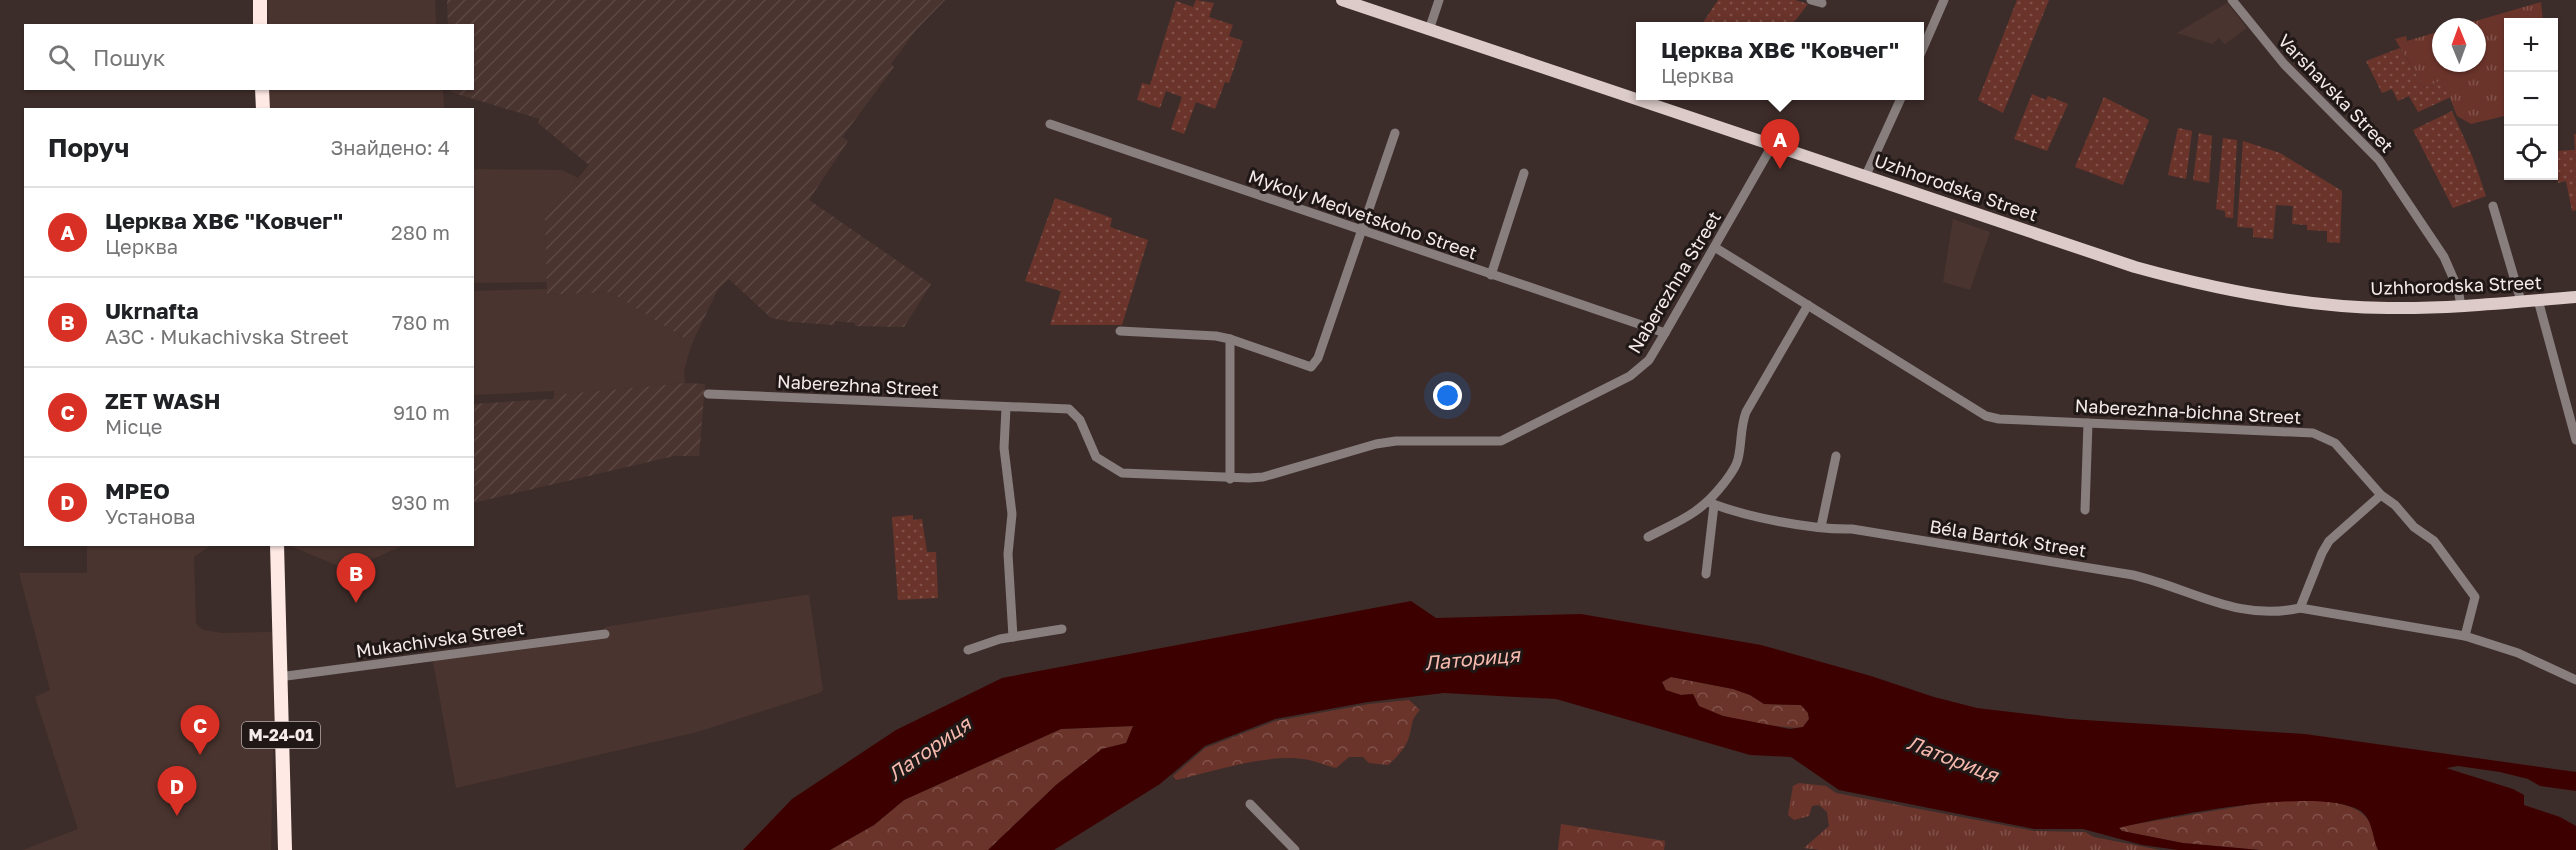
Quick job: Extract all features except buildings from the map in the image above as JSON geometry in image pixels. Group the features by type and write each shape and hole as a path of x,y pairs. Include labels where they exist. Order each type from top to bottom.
{"highway":[{"path":"260,0 260,24"},
{"path":"262,90 263,108"},
{"name":"М-24-01","path":"277,546 285,850"}],"main road":[{"name":"Uzhhorodska Street","path":"1342,0 1636,99"},
{"name":"Uzhhorodska Street","path":"1640,100 2135,267 2207,286 2334,305 2386,308 2461,306 2576,297"}],"street":[{"path":"1429,30 1439,0"},
{"path":"1811,0 1822,3"},
{"path":"1924,46 1944,0"},
{"name":"Varshavska Street","path":"2232,0 2284,64 2379,160 2444,257 2458,289 2461,306"},
{"path":"1866,175 1900,100"},
{"name":"Mykoly Medvetskoho Street","path":"1050,124 1665,333"},
{"path":"1120,331 1216,336 1311,367 1318,358 1395,133"},
{"name":"Naberezhna Street","path":"708,394 1069,409 1080,420 1096,457 1122,473 1230,479 1263,477 1376,444 1396,441 1501,441 1630,376 1649,360 1716,248 1773,144"},
{"path":"1491,275 1524,173"},
{"path":"2493,206 2521,302"},
{"name":"Naberezhna-bichna Street","path":"1716,248 1986,416 1999,419 2313,433 2335,443 2381,495 2395,505 2414,527 2434,541 2475,597 2465,636"},
{"path":"2538,300 2576,440"},
{"path":"1648,537 1711,503 1735,469 1741,426 1746,412 1808,305"},
{"path":"1230,339 1230,479"},
{"path":"1006,408 1004,448 1012,514 1008,554 1013,637"},
{"path":"2085,510 2088,423"},
{"path":"1821,527 1836,456"},
{"path":"2300,608 2329,541 2381,495"},
{"path":"1706,574 1711,503"},
{"name":"Béla Bartók Street","path":"1711,503 1763,518 1821,527 1852,528 2133,575 2160,581 2236,609 2271,612 2300,608 2465,636"},
{"path":"968,650 1000,639 1062,629"},
{"name":"Mukachivska Street","path":"279,677 605,634"},
{"path":"2465,636 2518,653 2576,680"},
{"path":"1250,804 1295,850"}],"shaded area":[{"path":"268,0 435,0 436,24 269,24"},
{"path":"447,0 945,0 916,30 891,64 894,67 842,137 848,141 809,200 931,284 904,327 855,326 855,323 835,321 834,325 771,318 729,279 718,289 692,343 610,292 547,295 545,217 589,165 538,123 540,119 451,92 451,90 474,90 474,24 448,24"},
{"path":"2227,3 2247,28 2225,44 2219,38 2212,44 2177,33"},
{"path":"262,90 443,90 444,108 263,108"},
{"path":"474,169 562,170 578,178 545,217 547,282 474,283"},
{"path":"1953,219 1990,232 1970,290 1943,282"},
{"path":"547,289 548,295 610,292 692,343 684,370 685,383 554,395 554,391 474,395 474,291"},
{"path":"685,383 705,384 699,456 674,456 474,503 474,404 553,399 554,395"},
{"path":"87,546 210,546 194,557 196,624 203,630 222,633 272,632 274,708 271,850 23,850 78,829 35,697 50,690 19,573 87,573"},
{"path":"290,546 402,546 348,570"},
{"path":"809,595 823,690 819,693 697,732 456,788 432,656 605,634 605,627"}],"green space":[{"path":"1196,0 1214,3 1209,17 1233,25 1229,36 1243,41 1229,83 1225,82 1215,109 1196,102 1184,134 1171,129 1182,97 1166,91 1160,108 1137,100 1142,83 1150,85 1176,1 1193,7"},
{"path":"1718,0 1795,0 1808,4 1794,22 1703,22"},
{"path":"2017,0 2049,0 2003,113 1978,100"},
{"path":"2541,2 2543,18 2504,18 2504,116 2471,124 2457,116 2443,80 2424,88 2395,39 2406,36 2407,41 2432,34 2432,72 2486,72 2486,18"},
{"path":"2400,48 2424,88 2443,80 2451,97 2418,112 2409,96 2398,101 2392,89 2382,93 2366,61"},
{"path":"2032,94 2046,100 2048,96 2068,104 2047,151 2014,139"},
{"path":"2104,97 2149,120 2123,185 2075,167"},
{"path":"2452,111 2473,158 2486,196 2453,208 2413,130"},
{"path":"2178,128 2192,131 2186,179 2168,175"},
{"path":"2199,133 2212,136 2209,183 2193,180"},
{"path":"2574,134 2576,134 2576,210 2572,211 2566,181 2558,183 2558,151 2575,150"},
{"path":"2223,138 2237,140 2233,218 2225,217 2225,211 2216,209"},
{"path":"2243,141 2280,153 2342,191 2340,243 2327,242 2327,231 2307,230 2307,225 2292,224 2293,206 2276,205 2273,239 2253,237 2253,228 2237,227"},
{"path":"1055,198 1112,218 1110,227 1148,240 1122,325 1050,325 1061,291 1025,281"},
{"path":"913,515 913,520 922,519 927,552 936,552 938,598 898,600 892,517"},
{"path":"1671,677 1733,689 1750,695 1764,704 1801,705 1808,713 1809,719 1803,727 1795,728 1768,725 1707,711 1700,707 1693,694 1681,695 1665,690 1662,682"},
{"path":"1409,700 1420,710 1413,720 1405,745 1388,765 1369,763 1363,757 1349,757 1336,768 1309,760 1277,758 1176,780 1173,776 1205,748 1275,721 1369,704"},
{"path":"1134,726 1126,743 1102,749 1056,785 988,850 830,850 874,825 904,800 1061,729"},
{"path":"1799,783 1826,786 1836,793 2034,831 2085,832 2094,837 2160,850 1820,850 1804,848 1829,826 1827,812 1819,805 1812,806 1809,816 1794,820 1788,815 1793,786"},
{"path":"2271,801 2325,802 2352,808 2363,814 2370,823 2378,850 2260,850 2183,843 2122,831 2119,827"},
{"path":"1561,824 1665,841 1664,850 1558,850"}],"water":[{"name":"Латориця","path":"1411,601 1436,618 1581,614 1761,645 1977,708 2069,719 2305,734 2576,772 2576,791 2540,786 2528,779 2500,772 2458,766 2446,768 2513,789 2524,795 2524,805 2560,817 2576,826 2576,850 2378,850 2370,823 2364,813 2338,803 2310,801 2277,802 2206,811 2119,828 2122,831 2183,843 2260,850 2178,850 2142,845 2083,829 2034,829 1839,790 1791,757 1750,755 1556,699 1444,693 1368,702 1275,719 1205,746 1160,784 1054,850 988,850 1056,785 1102,749 1126,743 1133,726 1061,729 904,800 874,825 830,850 743,850 792,799 896,730 1002,678","holes":["1671,677 1733,689 1750,695 1764,704 1801,705 1808,713 1809,719 1803,727 1790,729 1723,716 1699,706 1693,694 1681,695 1666,690 1662,682"]}],"place":[{"name":"Церква ХВЄ \"Ковчег\"","path":"1780,169"},
{"name":"Ukrnafta","path":"356,603"},
{"name":"ZET WASH","path":"200,755"},
{"name":"МРЕО","path":"177,816"}]}
